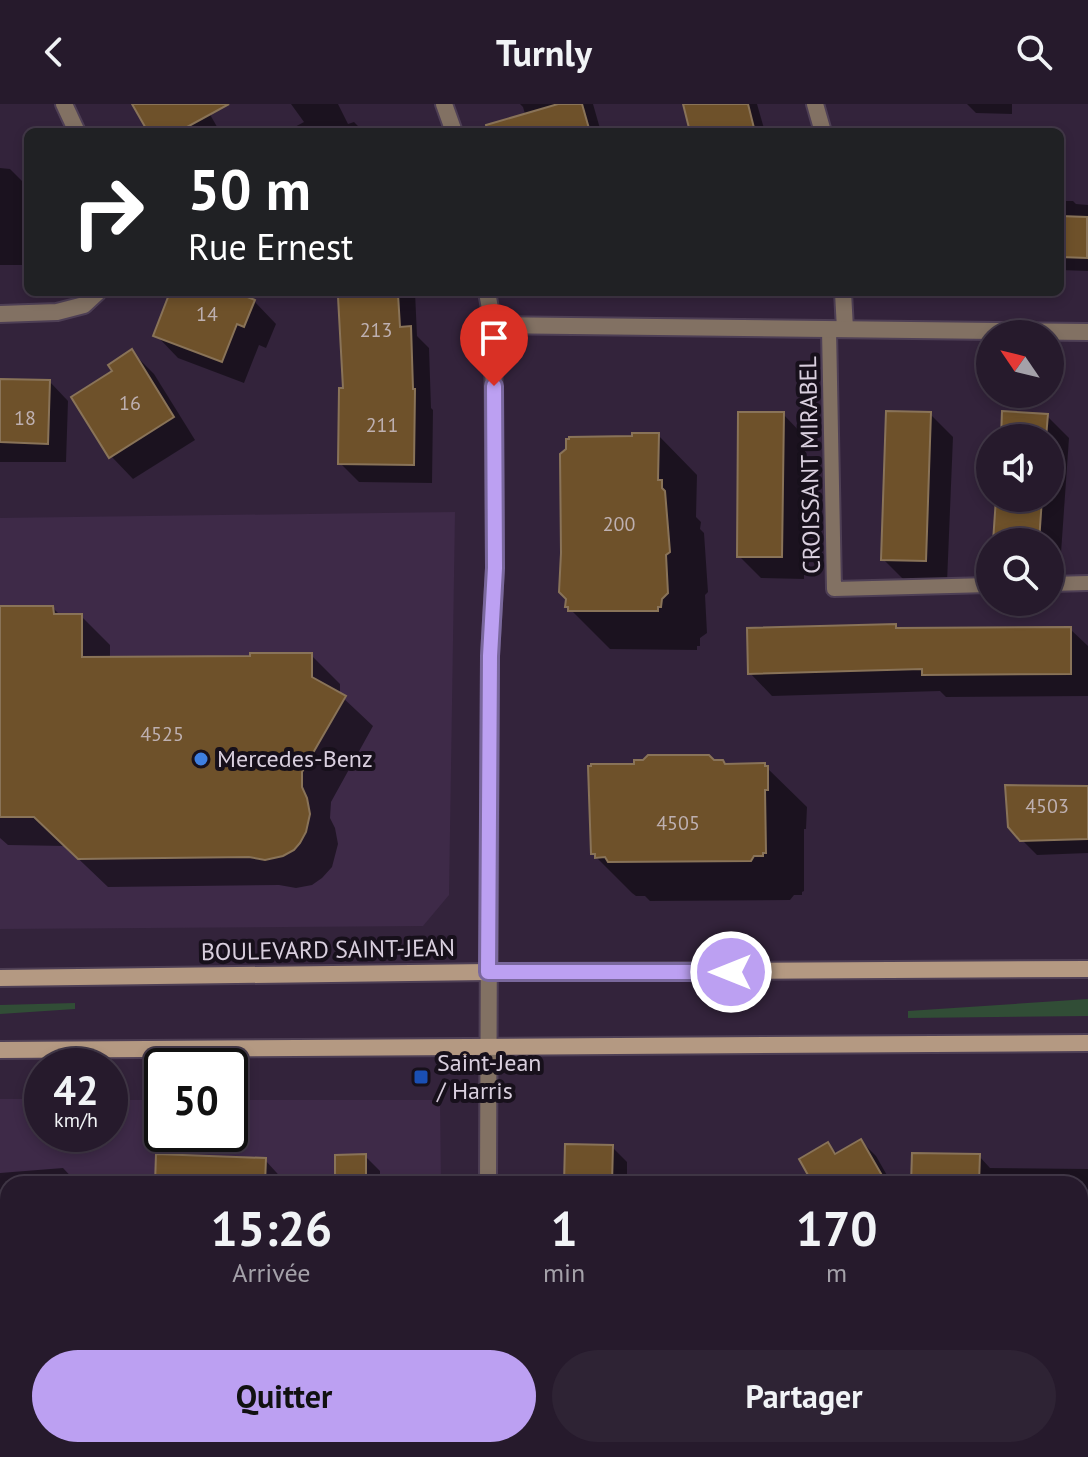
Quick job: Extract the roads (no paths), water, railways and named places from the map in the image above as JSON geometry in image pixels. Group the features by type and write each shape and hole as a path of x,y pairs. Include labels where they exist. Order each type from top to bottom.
{"main road":[{"name":"BOULEVARD SAINT-JEAN","path":"0,978 1088,969"},
{"path":"0,1050 1088,1043"}],"street":[{"path":"64,104 75,128"},
{"path":"444,104 453,128"},
{"path":"815,104 822,128"},
{"path":"0,314 57,312 84,305 94,296"},
{"path":"488,296 493,325 495,568 490,656 488,1176"},
{"path":"837,329 842,296"},
{"path":"493,325 1088,332"}],"lane":[{"name":"CROISSANT MIRABEL","path":"837,329 834,589 976,585"},
{"path":"1064,584 1088,583"}],"place":[{"name":"Mercedes-Benz","path":"201,759"},
{"name":"Saint-Jean / Harris","path":"421,1077"}]}
